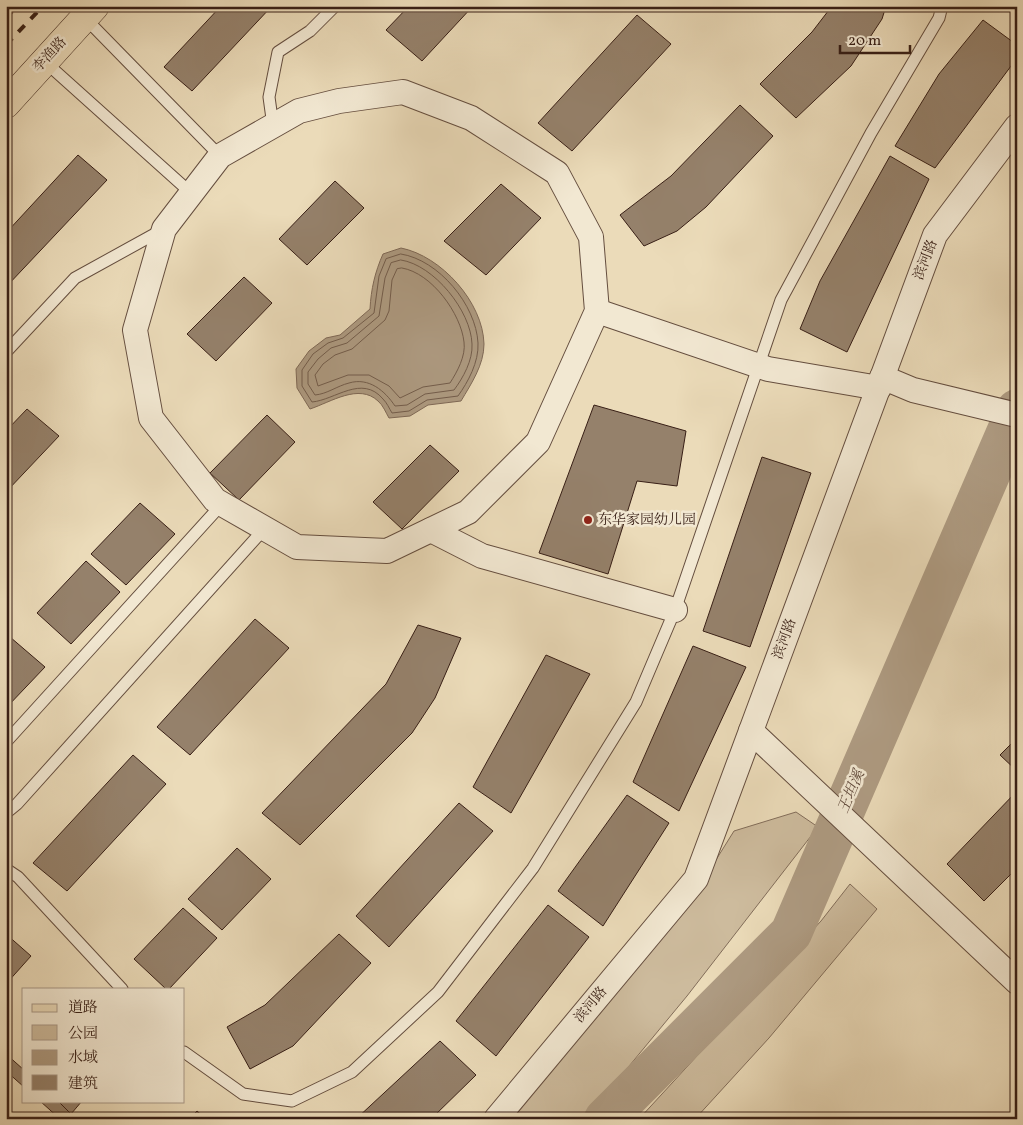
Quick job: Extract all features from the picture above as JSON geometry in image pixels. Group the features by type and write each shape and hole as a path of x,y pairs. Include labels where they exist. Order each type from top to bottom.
{"main road":[{"name":"李渔路","path":"6,104 90,12"}],"street":[{"path":"403,92 471,118 557,173 591,237 597,311 538,442 468,512 387,551 298,547 222,504 215,500 152,418 135,330 164,229 220,156 273,126 299,111 339,101 403,92"},
{"name":"滨河路","path":"496,1119 696,879 935,235 1017,126"},
{"path":"597,311 758,366 880,382 1017,415"},
{"path":"431,530 482,556 675,610"},
{"path":"751,731 1017,982"}],"lane":[{"path":"273,126 269,97 278,52 310,31 336,6"},
{"path":"185,1053 243,1094 292,1101 352,1072 438,992 533,868 636,702 675,610 780,300 871,133 939,18 942,6"},
{"path":"90,12 220,156"},
{"path":"44,61 191,193"},
{"path":"6,352 75,278 164,229"},
{"path":"6,742 222,504"},
{"path":"6,813 17,804 265,528"},
{"path":"6,869 18,877 121,988"}],"green space":[{"path":"796,812 818,827 687,996 587,1117 502,1119 684,911 734,831"},
{"path":"850,884 877,909 769,1038 695,1119 639,1119 821,921"}],"water":[{"path":"401,248 431,260 445,271 468,297 476,312 482,328 484,344 482,359 469,388 461,401 428,405 410,416 389,418 378,401 362,394 345,396 310,409 297,388 296,369 309,351 326,338 340,335 370,309 374,281 383,254"}],"building":[{"path":"221,6 272,6 192,91 164,67"},
{"path":"409,6 473,6 422,61 386,30"},
{"path":"832,6 886,6 882,19 851,66 796,118 760,84 812,32"},
{"path":"637,15 671,44 572,151 538,123"},
{"path":"983,20 1017,45 1017,58 935,168 895,146 939,74"},
{"path":"740,105 773,136 706,207 677,231 644,246 620,215 671,176"},
{"path":"78,155 107,180 6,287 6,233"},
{"path":"890,156 929,179 847,352 800,329 820,281"},
{"path":"335,181 364,208 307,265 279,239"},
{"path":"501,184 541,218 486,275 444,241"},
{"path":"244,277 272,303 216,361 187,334"},
{"name":"东华家园幼儿园","path":"594,405 686,431 677,486 637,481 608,574 539,553"},
{"path":"27,409 59,436 6,492 6,431"},
{"path":"267,415 295,442 239,500 210,473"},
{"path":"430,445 459,471 402,529 373,502"},
{"path":"762,457 811,473 750,647 703,631"},
{"path":"140,503 175,534 126,585 91,554"},
{"path":"86,561 120,592 71,644 37,613"},
{"path":"255,619 289,648 190,755 157,727"},
{"path":"418,625 461,638 435,698 412,733 300,845 262,813 386,684"},
{"path":"10,637 45,667 6,708 6,641"},
{"path":"693,646 746,667 679,811 633,782"},
{"path":"546,655 590,674 511,813 473,787"},
{"path":"1017,738 1017,771 1000,755"},
{"path":"133,755 166,784 67,891 33,863"},
{"path":"1017,791 1017,868 984,901 947,864"},
{"path":"627,795 669,823 603,926 558,891"},
{"path":"459,803 493,831 389,947 356,916"},
{"path":"237,848 271,879 222,930 188,899"},
{"path":"548,905 589,937 496,1056 456,1021"},
{"path":"183,908 217,938 170,988 165,988 134,959"},
{"path":"6,934 31,956 6,984"},
{"path":"339,934 371,963 293,1046 250,1069 227,1027 265,1005"},
{"path":"440,1041 476,1075 431,1119 356,1119"},
{"path":"6,1054 22,1068 22,1085 6,1071"},
{"path":"41,1102 59,1102 77,1119 60,1119"},
{"path":"59,1102 81,1102 71,1114"},
{"path":"197,1111 206,1119 189,1119"}],"waterway":[{"name":"王坦溪","path":"605,1119 791,933 1017,410"}],"railway":[{"path":"6,18 17,6"},
{"path":"6,45 43,6"}],"place":[{"name":"东华家园幼儿园","path":"588,520"}]}
